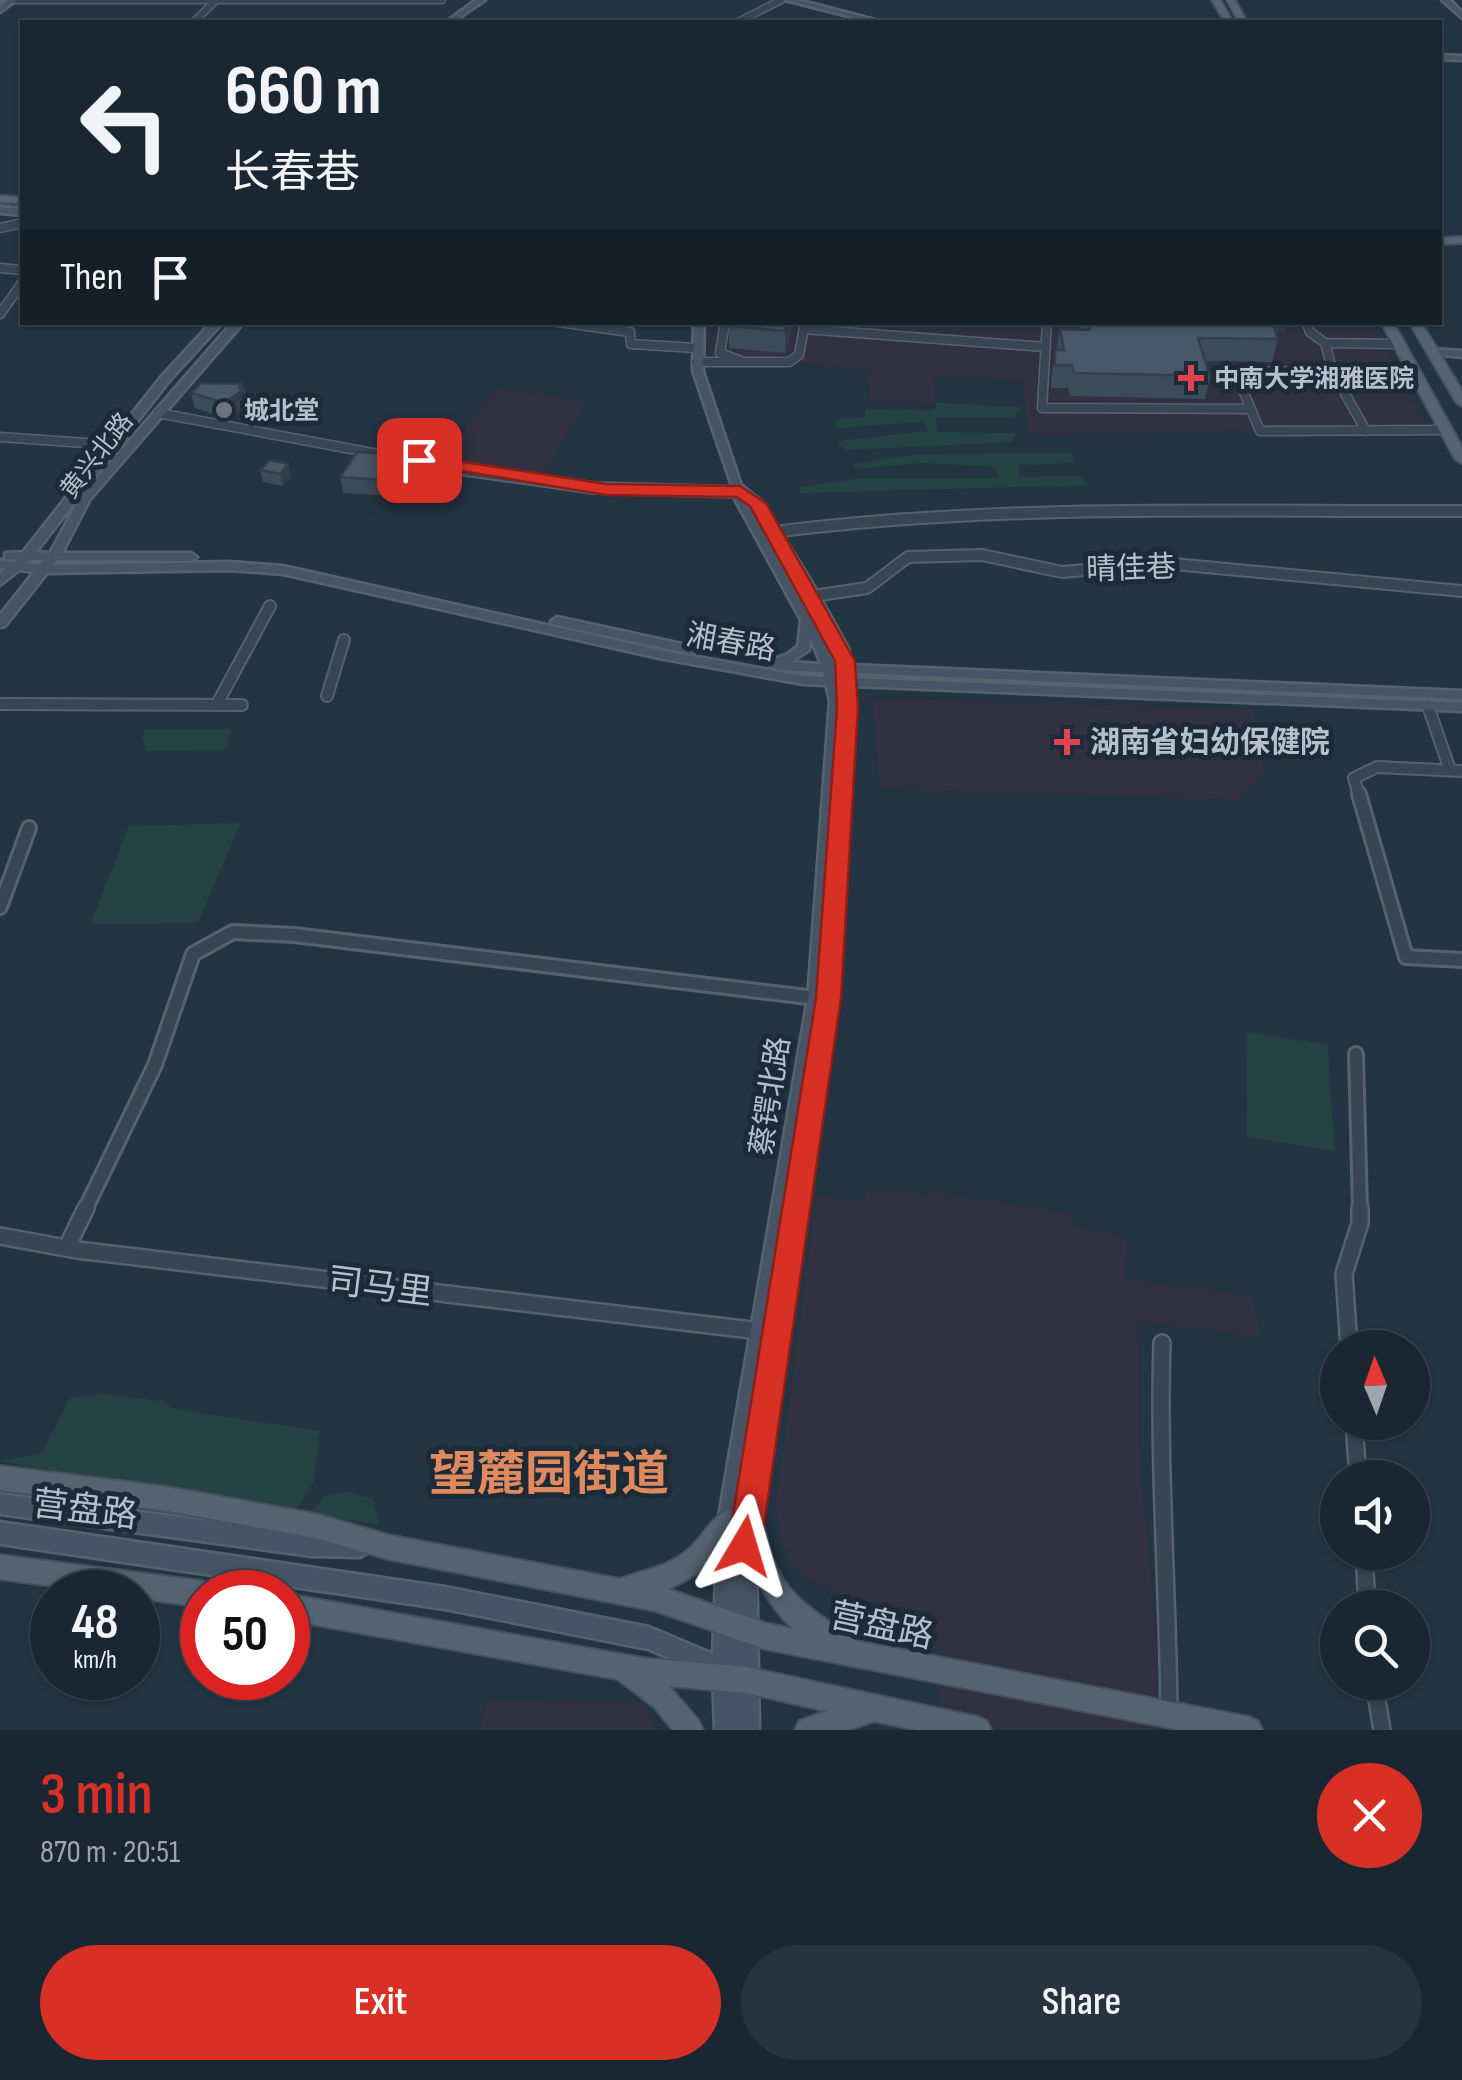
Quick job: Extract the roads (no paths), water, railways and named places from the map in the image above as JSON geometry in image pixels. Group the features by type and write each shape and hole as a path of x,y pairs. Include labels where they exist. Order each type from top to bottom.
{"main road":[{"path":"2,4 12,0"},
{"path":"452,20 481,0"},
{"path":"469,20 494,0"},
{"path":"789,0 871,20"},
{"path":"1448,0 1462,14"},
{"name":"黄兴北路","path":"0,582 7,564 27,556 215,325"},
{"name":"黄兴北路","path":"0,623 55,554 85,498 235,325"},
{"name":"蔡锷北路","path":"700,325 696,355 739,492 841,685 816,998 760,1331 738,1516 726,1730"},
{"path":"1388,325 1462,459"},
{"path":"1417,325 1462,402"},
{"path":"1435,352 1462,354"},
{"name":"蔡锷北路","path":"738,1516 826,1014 841,685 838,642 758,503 739,492"},
{"name":"湘春路","path":"0,556 55,554 289,562 759,663 841,685 918,673 1462,696"},
{"name":"湘春路","path":"7,564 41,569 230,566 283,570 659,654 823,685 900,684 1462,707"},
{"path":"759,663 782,661 799,652 808,640 807,617"},
{"path":"838,642 876,665 918,673"},
{"path":"841,685 866,692 900,684"},
{"name":"营盘路","path":"0,1478 168,1499 316,1526 388,1547 656,1598 733,1625 864,1657 1249,1730"},
{"name":"营盘路","path":"0,1504 310,1545 388,1547"},
{"path":"614,1590 656,1583 672,1576 738,1516 758,1561 782,1600 818,1631 864,1657"},
{"name":"营盘路","path":"0,1534 464,1602 649,1638 731,1676"},
{"path":"0,1567 180,1591"},
{"name":"营盘路","path":"310,1611 603,1664 731,1676 978,1730"},
{"path":"603,1664 646,1684 690,1730"},
{"name":"蔡锷北路","path":"731,1676 748,1730"},
{"path":"808,1730 855,1711 877,1709"}],"street":[{"path":"12,0 442,0"},
{"path":"742,20 781,0"},
{"path":"196,20 215,1"},
{"path":"0,314 20,287"},
{"path":"580,325 630,332 630,344 750,364 789,362 800,355 805,326 1046,347"},
{"path":"725,325 720,353 750,364"},
{"path":"1047,325 1042,408 1251,410"},
{"path":"1307,325 1310,332 1326,343 1398,344"},
{"path":"1326,343 1333,372 1366,432"},
{"path":"1333,372 1235,371 1260,431 1446,430"},
{"path":"158,413 527,480 633,492 739,492"},
{"path":"0,437 114,445"},
{"path":"774,532 868,518 1018,511 1462,510"},
{"name":"晴佳巷","path":"812,596 867,588 908,557 982,554 1062,572 1164,564 1462,591"},
{"path":"217,704 270,606"},
{"path":"327,696 344,640"},
{"path":"0,704 242,704"},
{"path":"1428,706 1456,770 1377,767 1354,778 1406,957 1462,960"},
{"path":"0,906 29,828"},
{"path":"68,1247 155,1065 192,954 232,932 294,935 816,998"},
{"path":"1348,1330 1344,1274 1360,1223 1356,1054"},
{"name":"司马里","path":"0,1236 760,1331"},
{"path":"1162,1343 1159,1436 1167,1539 1169,1715"},
{"path":"1377,1700 1382,1730"}],"tunnel":[{"path":"0,206 20,206"}],"place":[{"name":"中南大学湘雅医院","path":"1191,378"},
{"name":"城北堂","path":"224,410"},
{"name":"湖南省妇幼保健院","path":"1067,742"}],"district":[{"name":"望麓园街道","path":"549,1473"}]}
